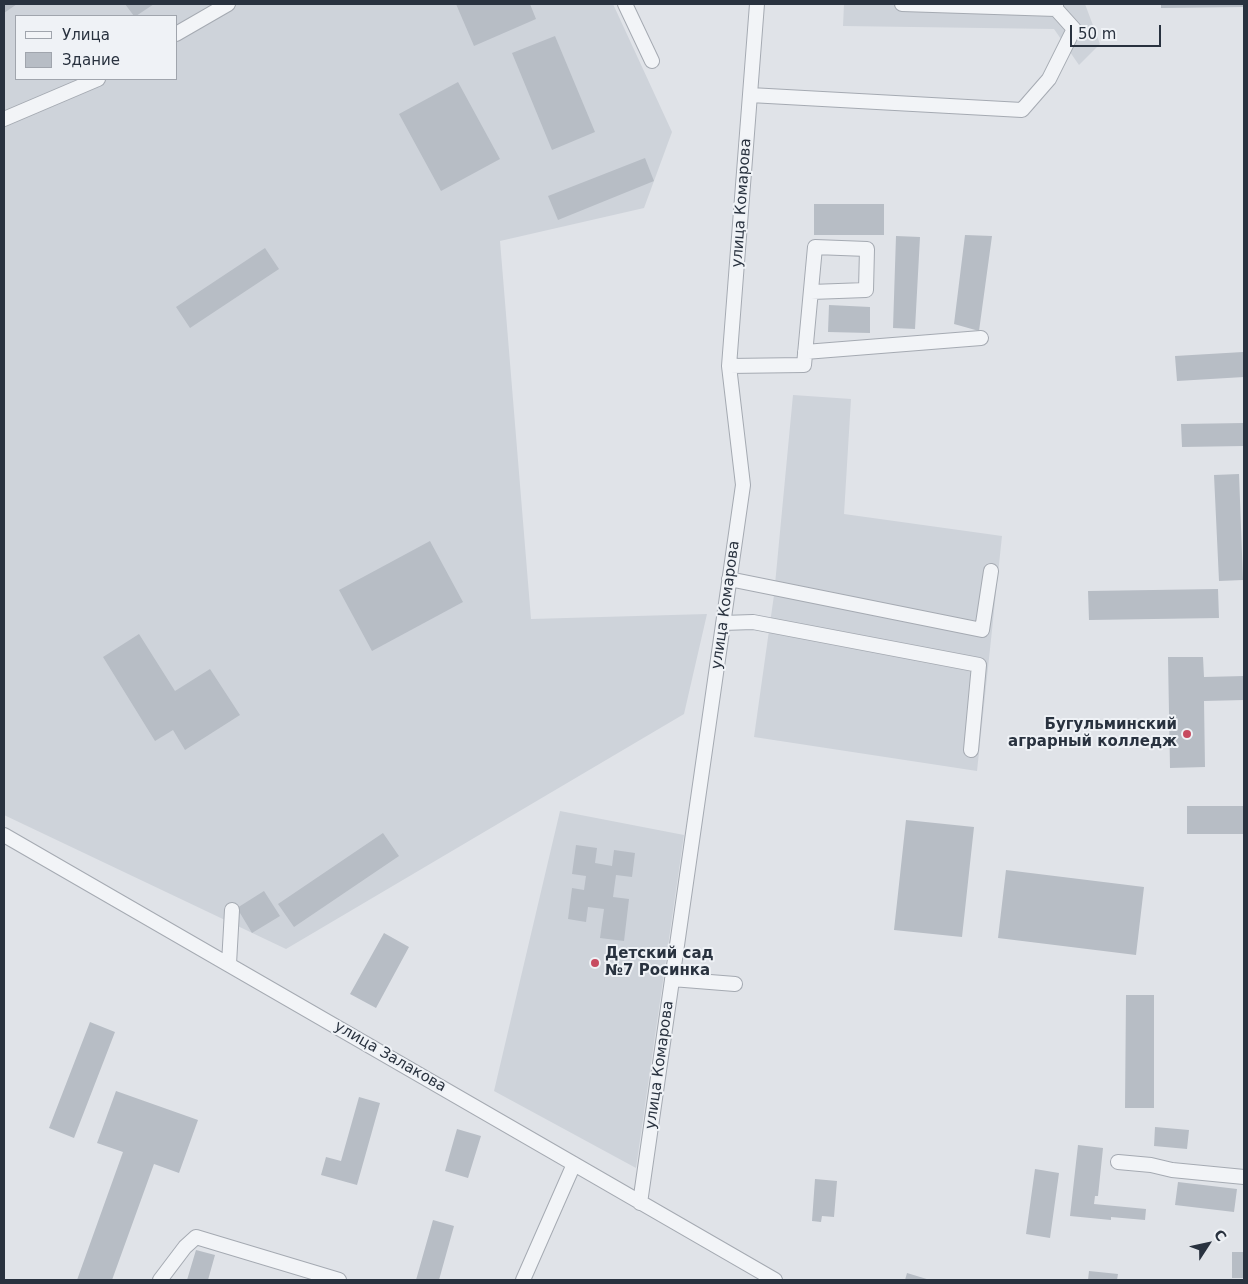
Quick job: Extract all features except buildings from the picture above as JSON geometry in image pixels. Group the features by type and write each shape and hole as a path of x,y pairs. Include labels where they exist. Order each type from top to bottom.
{"street":[{"path":"178,33 228,4"},
{"path":"626,4 652,61"},
{"name":"улица Комарова","path":"640,1203 742,485 730,366 757,4"},
{"path":"750,95 1022,110 1049,79 1074,29 1056,6 902,4"},
{"path":"4,119 96,80"},
{"path":"730,366 804,365 811,292 816,247 867,249 866,290 811,292"},
{"path":"805,352 981,338"},
{"path":"729,579 982,630 991,571"},
{"path":"723,623 753,622 979,665 971,750"},
{"name":"улица Залакова","path":"4,835 775,1280"},
{"path":"229,964 232,910"},
{"path":"672,979 735,984"},
{"path":"1118,1162 1151,1164 1172,1170 1244,1177"},
{"path":"523,1280 574,1164"},
{"path":"160,1280 184,1247 196,1237 339,1280"}],"shaded area":[{"path":"4,4 613,4 672,132 644,208 500,241 531,619 707,614 684,714 286,949 4,815"},
{"path":"844,4 1085,4 1100,44 1079,65 1054,29 843,26"},
{"path":"793,395 851,399 844,514 1002,536 977,771 754,737 774,595"},
{"name":"Детский сад №7 Росинка","path":"560,811 684,835 636,1168 494,1091"}],"place":[{"name":"Бугульминский аграрный колледж","path":"1187,734"},
{"name":"Детский сад №7 Росинка","path":"595,963"}]}
